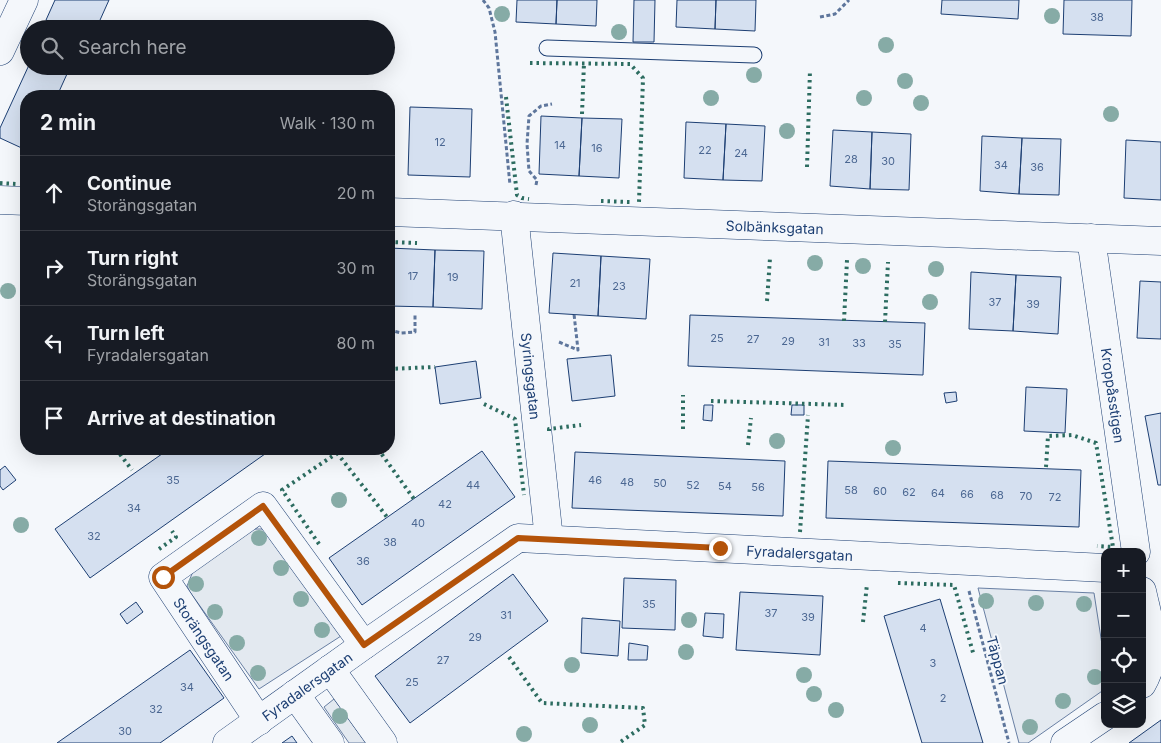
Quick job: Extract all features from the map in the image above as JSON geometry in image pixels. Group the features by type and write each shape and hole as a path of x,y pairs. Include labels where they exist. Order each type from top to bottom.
{"street":[{"path":"0,51 24,0"},
{"path":"0,200 20,200"},
{"name":"Solbänksgatan","path":"395,212 514,215 1161,241"},
{"name":"Syringsgatan","path":"514,215 549,539"},
{"name":"Kroppåsstigen","path":"1091,238 1135,548"},
{"name":"Storängsgatan","path":"259,721 163,577 263,506 364,645"},
{"name":"Fyradalersgatan","path":"227,743 518,538 1101,568"},
{"path":"1142,683 1157,645 1143,593"},
{"path":"330,669 383,743"},
{"path":"295,694 330,743"},
{"path":"1065,743 1101,719"}],"lane":[{"path":"546,48 754,55"}],"path":[{"path":"483,0 489,8 495,32 514,215"},
{"path":"820,17 835,14 849,0"},
{"path":"535,189 537,180 529,171 527,144 529,116 541,106 552,104"},
{"path":"395,332 415,332 415,316"},
{"name":"Täppan","path":"966,582 1009,743"}],"shaded area":[{"path":"251,529 263,529 341,636 259,689 187,586 194,569"},
{"path":"978,588 1094,593 1101,638 1101,692 1028,743 1019,743"},
{"path":"334,699 366,743 349,743 324,707"}],"building":[{"path":"55,0 109,0 100,20 46,20"},
{"path":"517,0 557,0 556,24 516,22"},
{"path":"557,0 597,0 596,26 556,24"},
{"path":"634,0 655,0 654,42 633,42"},
{"path":"677,0 716,0 715,29 676,27"},
{"path":"716,0 756,0 755,31 715,29"},
{"path":"942,0 1019,0 1018,19 941,14"},
{"path":"1064,0 1132,0 1131,36 1063,34"},
{"path":"24,75 67,75 60,90 20,90 20,147 0,138 0,128"},
{"path":"410,107 472,109 470,177 408,175"},
{"path":"541,116 582,118 579,176 539,174"},
{"path":"582,118 622,119 619,178 579,176"},
{"path":"686,122 726,124 723,180 684,178"},
{"path":"726,124 765,126 762,181 723,180"},
{"path":"833,130 872,132 870,189 830,186"},
{"path":"872,132 911,134 909,190 870,189"},
{"path":"982,136 1022,138 1019,194 980,191"},
{"path":"1022,138 1061,139 1059,195 1019,194"},
{"path":"1126,140 1161,142 1161,200 1124,198"},
{"path":"395,248 435,250 433,307 395,306"},
{"path":"435,250 484,251 482,309 433,307"},
{"path":"553,253 601,256 598,316 549,313"},
{"path":"601,256 650,259 646,319 598,316"},
{"path":"971,272 1016,275 1013,331 969,329"},
{"path":"1016,275 1061,277 1058,334 1013,331"},
{"path":"1140,281 1161,282 1161,339 1137,338"},
{"path":"690,315 925,323 923,375 688,366"},
{"path":"611,355 615,396 572,401 567,359"},
{"path":"476,361 481,398 440,404 435,367"},
{"path":"1026,387 1067,389 1065,433 1024,431"},
{"path":"956,392 957,401 946,403 944,393"},
{"path":"704,405 713,405 712,421 703,420"},
{"path":"792,405 804,405 804,415 791,415"},
{"path":"1161,413 1161,485 1158,485 1145,416"},
{"path":"482,451 515,497 362,605 329,558"},
{"path":"575,452 785,461 783,516 572,508"},
{"path":"160,455 264,455 90,578 55,529"},
{"path":"828,461 1081,470 1079,527 826,518"},
{"path":"5,466 16,480 3,490 0,486 0,470"},
{"path":"513,574 548,621 410,723 375,676"},
{"path":"624,578 676,580 675,630 622,628"},
{"path":"740,592 823,596 820,655 736,650"},
{"path":"940,599 983,743 922,743 884,616"},
{"path":"136,602 143,612 127,624 120,614"},
{"path":"705,613 724,614 723,638 703,636"},
{"path":"582,618 620,621 618,656 581,653"},
{"path":"629,643 648,646 647,660 628,660"},
{"path":"190,650 224,698 160,743 57,743"},
{"path":"1161,720 1161,743 1129,743"},
{"path":"292,736 297,743 282,743"}],"hedge":[{"path":"530,63 630,64 643,78 639,202"},
{"path":"582,114 584,63"},
{"path":"807,167 810,70"},
{"path":"506,97 517,195 529,199"},
{"path":"0,183 16,184"},
{"path":"601,201 630,202"},
{"path":"395,242 417,243"},
{"path":"767,301 770,258"},
{"path":"844,321 847,260"},
{"path":"885,322 888,262"},
{"path":"395,369 435,367"},
{"path":"683,395 683,429"},
{"path":"711,401 847,405"},
{"path":"484,404 515,419 524,495"},
{"path":"800,532 808,415"},
{"path":"748,445 751,418"},
{"path":"549,431 549,429 581,425"},
{"path":"1046,467 1048,436 1072,435 1096,443 1113,547 1097,546"},
{"path":"121,455 132,470"},
{"path":"319,544 282,490 334,455"},
{"path":"339,455 387,517"},
{"path":"382,455 414,499"},
{"path":"159,549 176,537 172,531"},
{"path":"898,583 954,585 974,656"},
{"path":"863,622 867,584"},
{"path":"509,657 542,703 643,708 645,725 619,743"}],"route":[{"path":"163,577 263,506 364,645 518,538 720,548"}]}
